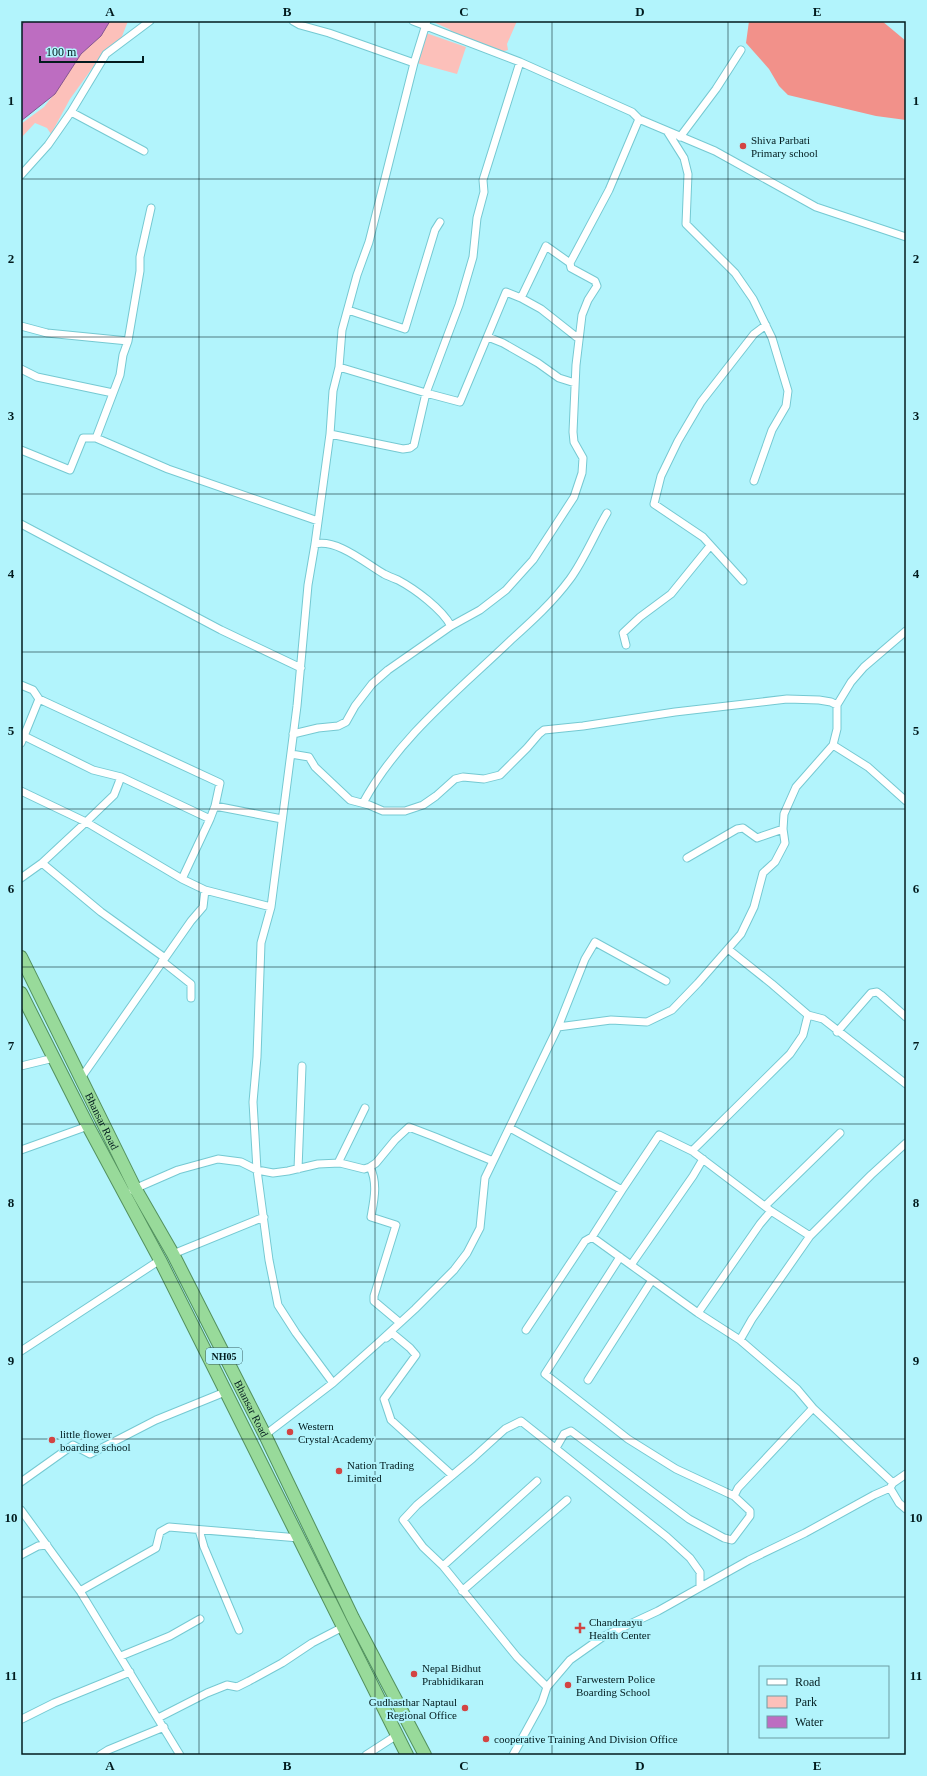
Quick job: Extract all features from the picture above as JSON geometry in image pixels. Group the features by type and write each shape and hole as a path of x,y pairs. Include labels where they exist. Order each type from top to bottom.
{"highway":[{"name":"Bhansar Road","path":"21,957 135,1188 173,1254 265,1435 353,1618 425,1755"},
{"name":"Bhansar Road","path":"21,993 88,1126 160,1260 407,1755"}],"street":[{"path":"21,175 48,145 72,112 106,54 150,21"},
{"path":"293,21 300,25 328,33 414,63"},
{"path":"413,21 426,24 520,62 632,112 639,119 715,151 816,207 906,237"},
{"path":"333,1384 296,1333 278,1305 269,1260 257,1170 253,1102 257,1056 261,943 271,907 301,668 308,585 330,434 333,391 339,367 342,330 357,275 369,242 414,63 426,24"},
{"path":"680,136 716,89 741,50"},
{"path":"330,434 403,449 410,448 414,445 426,393 459,305 473,257 477,218 484,192 483,180 520,62"},
{"path":"72,112 144,151"},
{"path":"293,734 318,728 338,726 346,722 355,706 372,684 406,657 451,626 480,610 506,590 533,560 574,497 582,473 583,458 573,441 575,383 579,339 582,315 588,300 597,286 595,281 570,268 570,263 608,190 639,119"},
{"path":"667,131 684,158 688,174 686,224 736,273 753,299 772,338 788,391 786,406 772,430 754,481"},
{"path":"96,438 120,375 123,355 128,341 140,271 140,257 151,208"},
{"path":"348,310 373,317 393,326 405,329 435,230 440,222"},
{"path":"521,298 546,246 570,263"},
{"path":"339,367 460,402 506,292 541,309 579,339"},
{"path":"743,580 694,530 654,504 661,476 678,441 701,402 754,334 766,325"},
{"path":"21,326 47,333 128,341"},
{"path":"488,337 503,343 538,363 559,378 575,383"},
{"path":"21,369 37,377 113,393"},
{"path":"21,450 70,470 83,438 96,438 168,469 318,521"},
{"path":"363,803 374,783 406,741 430,716 538,615 570,579 607,513"},
{"path":"21,524 221,630 301,668"},
{"path":"315,544 321,542 340,548 365,561 384,574 399,581 446,617 451,626"},
{"path":"626,645 623,633 640,617 671,594 710,546"},
{"path":"558,1026 611,1020 647,1022 672,1010 728,949 741,934 754,907 763,873 776,862 785,843 783,829 784,814 796,787 832,745 837,729 837,705 851,682 864,667 906,631"},
{"path":"21,685 33,690 39,699 220,783 215,806 210,819 182,880"},
{"path":"39,699 22,737 93,770 121,777 210,819"},
{"path":"291,754 309,757 315,767 350,800 363,803 383,811 405,811 423,805 436,796 455,779 463,777 484,779 500,775 527,748 538,734 544,730 583,726 675,712 787,699 819,700 837,705"},
{"path":"832,745 868,767 906,801"},
{"path":"21,878 42,864 114,796 121,777"},
{"path":"21,791 86,822 182,880 205,890 271,907"},
{"path":"215,806 282,820"},
{"path":"687,858 737,829 743,828 757,838 783,829"},
{"path":"42,864 101,912 163,959 191,984 191,998"},
{"path":"81,1078 163,959 202,907 205,890"},
{"path":"265,1435 333,1384 415,1309 454,1270 467,1253 480,1228 484,1178 499,1146 510,1128 558,1026 584,959 595,942 642,969 666,980"},
{"path":"728,949 808,1015 822,1019 906,1084"},
{"path":"837,1032 872,993 876,992 906,1017"},
{"path":"692,1151 790,1054 803,1035 808,1015"},
{"path":"21,1066 54,1058"},
{"path":"298,1169 302,1066"},
{"path":"338,1163 365,1108"},
{"path":"21,1150 88,1126"},
{"path":"124,1195 135,1188 178,1170 218,1159 241,1162 257,1170 273,1173 318,1164 338,1163 364,1168 370,1167 376,1163 395,1140 409,1128 493,1161"},
{"path":"510,1128 622,1190"},
{"path":"765,1206 840,1133"},
{"path":"526,1330 577,1252 585,1241 592,1237 659,1135 692,1151 771,1212 810,1236"},
{"path":"740,1340 752,1319 810,1236 866,1180 906,1143"},
{"path":"630,1264 693,1176 703,1159"},
{"path":"370,1167 374,1175 375,1196 371,1217 396,1225 374,1296 374,1301 400,1322"},
{"path":"698,1313 760,1224 771,1212"},
{"path":"173,1254 264,1218"},
{"path":"592,1237 698,1313 740,1340 798,1388 813,1408 892,1485 899,1503 906,1509"},
{"path":"556,1448 564,1434 571,1431 690,1519 732,1540 750,1516 750,1511 734,1496 676,1469 628,1439 545,1374 620,1257"},
{"path":"21,1351 160,1260"},
{"path":"588,1380 652,1280"},
{"path":"378,1343 392,1333 416,1355 384,1399 391,1420 452,1476"},
{"path":"21,1482 73,1445 90,1454 156,1420 225,1392"},
{"path":"734,1496 738,1488 813,1408"},
{"path":"547,1687 517,1657 443,1566 423,1547 403,1520 417,1505 505,1429 521,1421 644,1517 690,1558 700,1572 700,1587"},
{"path":"513,1755 524,1738 542,1702 547,1687 570,1660 604,1636 658,1610 749,1560 804,1533 892,1485 906,1474"},
{"path":"443,1566 537,1481"},
{"path":"462,1591 567,1500"},
{"path":"21,1510 80,1591 180,1755"},
{"path":"80,1591 156,1548 160,1532 168,1527 299,1538"},
{"path":"199,1530 204,1547 239,1630"},
{"path":"21,1555 38,1546 47,1545"},
{"path":"120,1656 170,1636 200,1619"},
{"path":"158,1718 207,1692 227,1685 237,1687 282,1663 312,1643 343,1627"},
{"path":"22,1719 54,1703 130,1672"},
{"path":"100,1755 108,1750 164,1727"},
{"path":"366,1755 397,1735"}],"green space":[{"path":"110,21 128,21 121,39 101,56 70,99 51,134 47,128 35,123 21,138 21,124 44,107 81,54 101,36"},
{"path":"431,21 517,21 507,44 508,50 501,52 457,37 449,29"},
{"path":"426,33 466,47 457,74 417,63"}],"shaded area":[{"path":"749,21 882,21 906,41 906,120 876,116 788,95 779,86 769,69 746,43"}],"water":[{"path":"24,21 110,21 101,36 81,54 55,94 21,121 21,28"}],"place":[{"name":"Shiva Parbati Primary school","path":"743,146"},
{"name":"Western Crystal Academy","path":"290,1432"},
{"name":"little flower boarding school","path":"52,1440"},
{"name":"Nation Trading Limited","path":"339,1471"},
{"name":"Chandraayu Health Center","path":"580,1628"},
{"name":"Nepal Bidhut Prabhidikaran","path":"414,1674"},
{"name":"Farwestern Police Boarding School","path":"568,1685"},
{"name":"Gudhasthar Naptaul Regional Office","path":"465,1708"},
{"name":"cooperative Training And Division Office","path":"486,1739"}]}
